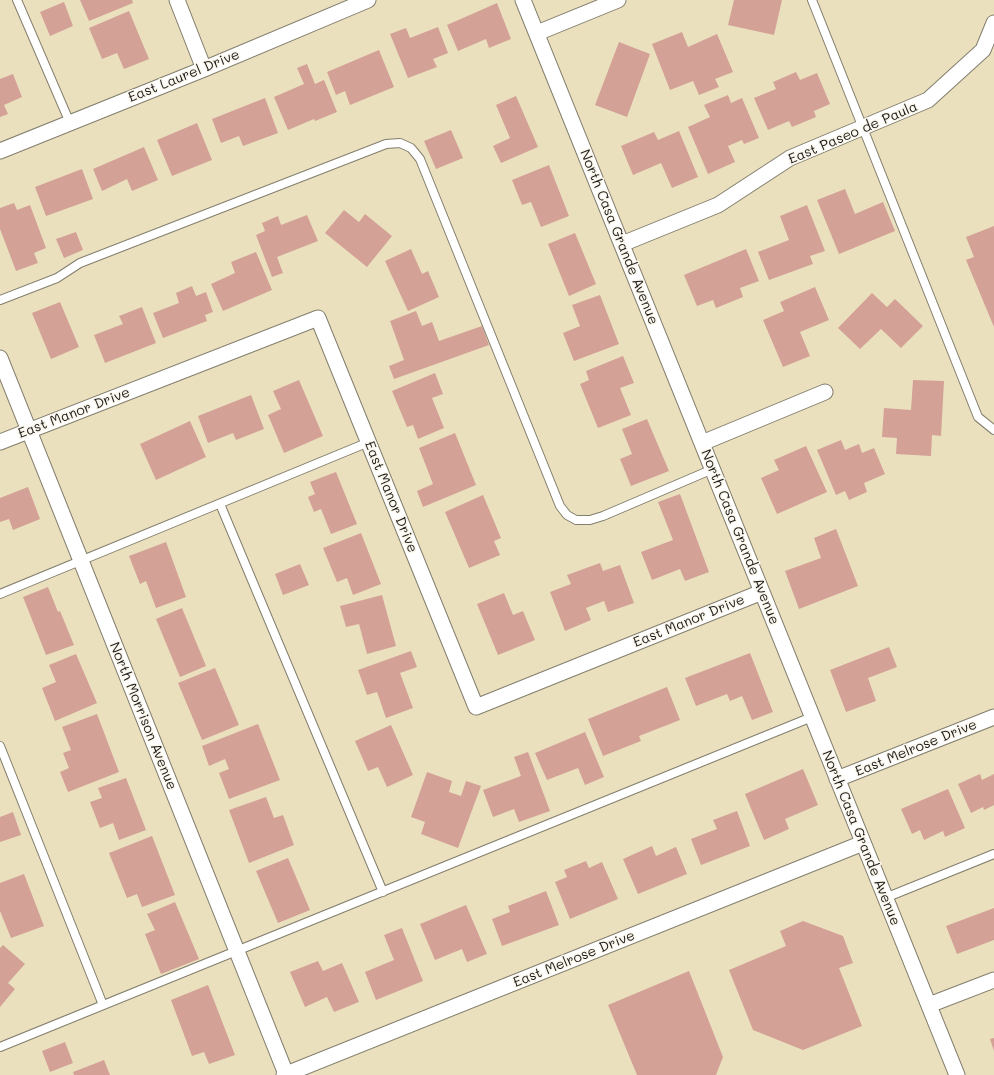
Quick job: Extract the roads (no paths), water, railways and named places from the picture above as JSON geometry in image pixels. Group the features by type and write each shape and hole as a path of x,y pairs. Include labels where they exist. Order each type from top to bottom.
{"street":[{"path":"177,0 204,68"},
{"name":"East Laurel Drive","path":"0,152 204,68 346,4 368,0"},
{"name":"North Casa Grande Avenue","path":"523,0 956,1075"},
{"path":"536,33 618,0"},
{"name":"East Paseo de Paula","path":"622,244 718,205 790,158 928,100 988,53 994,23"},
{"name":"East Manor Drive","path":"0,442 318,318 476,707 762,592"},
{"name":"North Morrison Avenue","path":"0,358 82,561 285,1075"},
{"path":"702,443 825,392"},
{"name":"East Melrose Drive","path":"837,779 994,716"},
{"name":"East Melrose Drive","path":"285,1075 303,1071 863,843"},
{"path":"928,1005 994,980"}],"lane":[{"path":"17,0 70,123"},
{"path":"812,0 978,417 994,430"},
{"path":"0,300 57,278 80,263 386,144 400,143 411,148 420,159 560,506 567,515 576,520 590,520 603,516 713,469"},
{"path":"0,594 369,442"},
{"path":"220,504 383,892"},
{"path":"0,1048 812,717"},
{"path":"0,746 103,1005"},
{"path":"885,898 994,854"}]}
